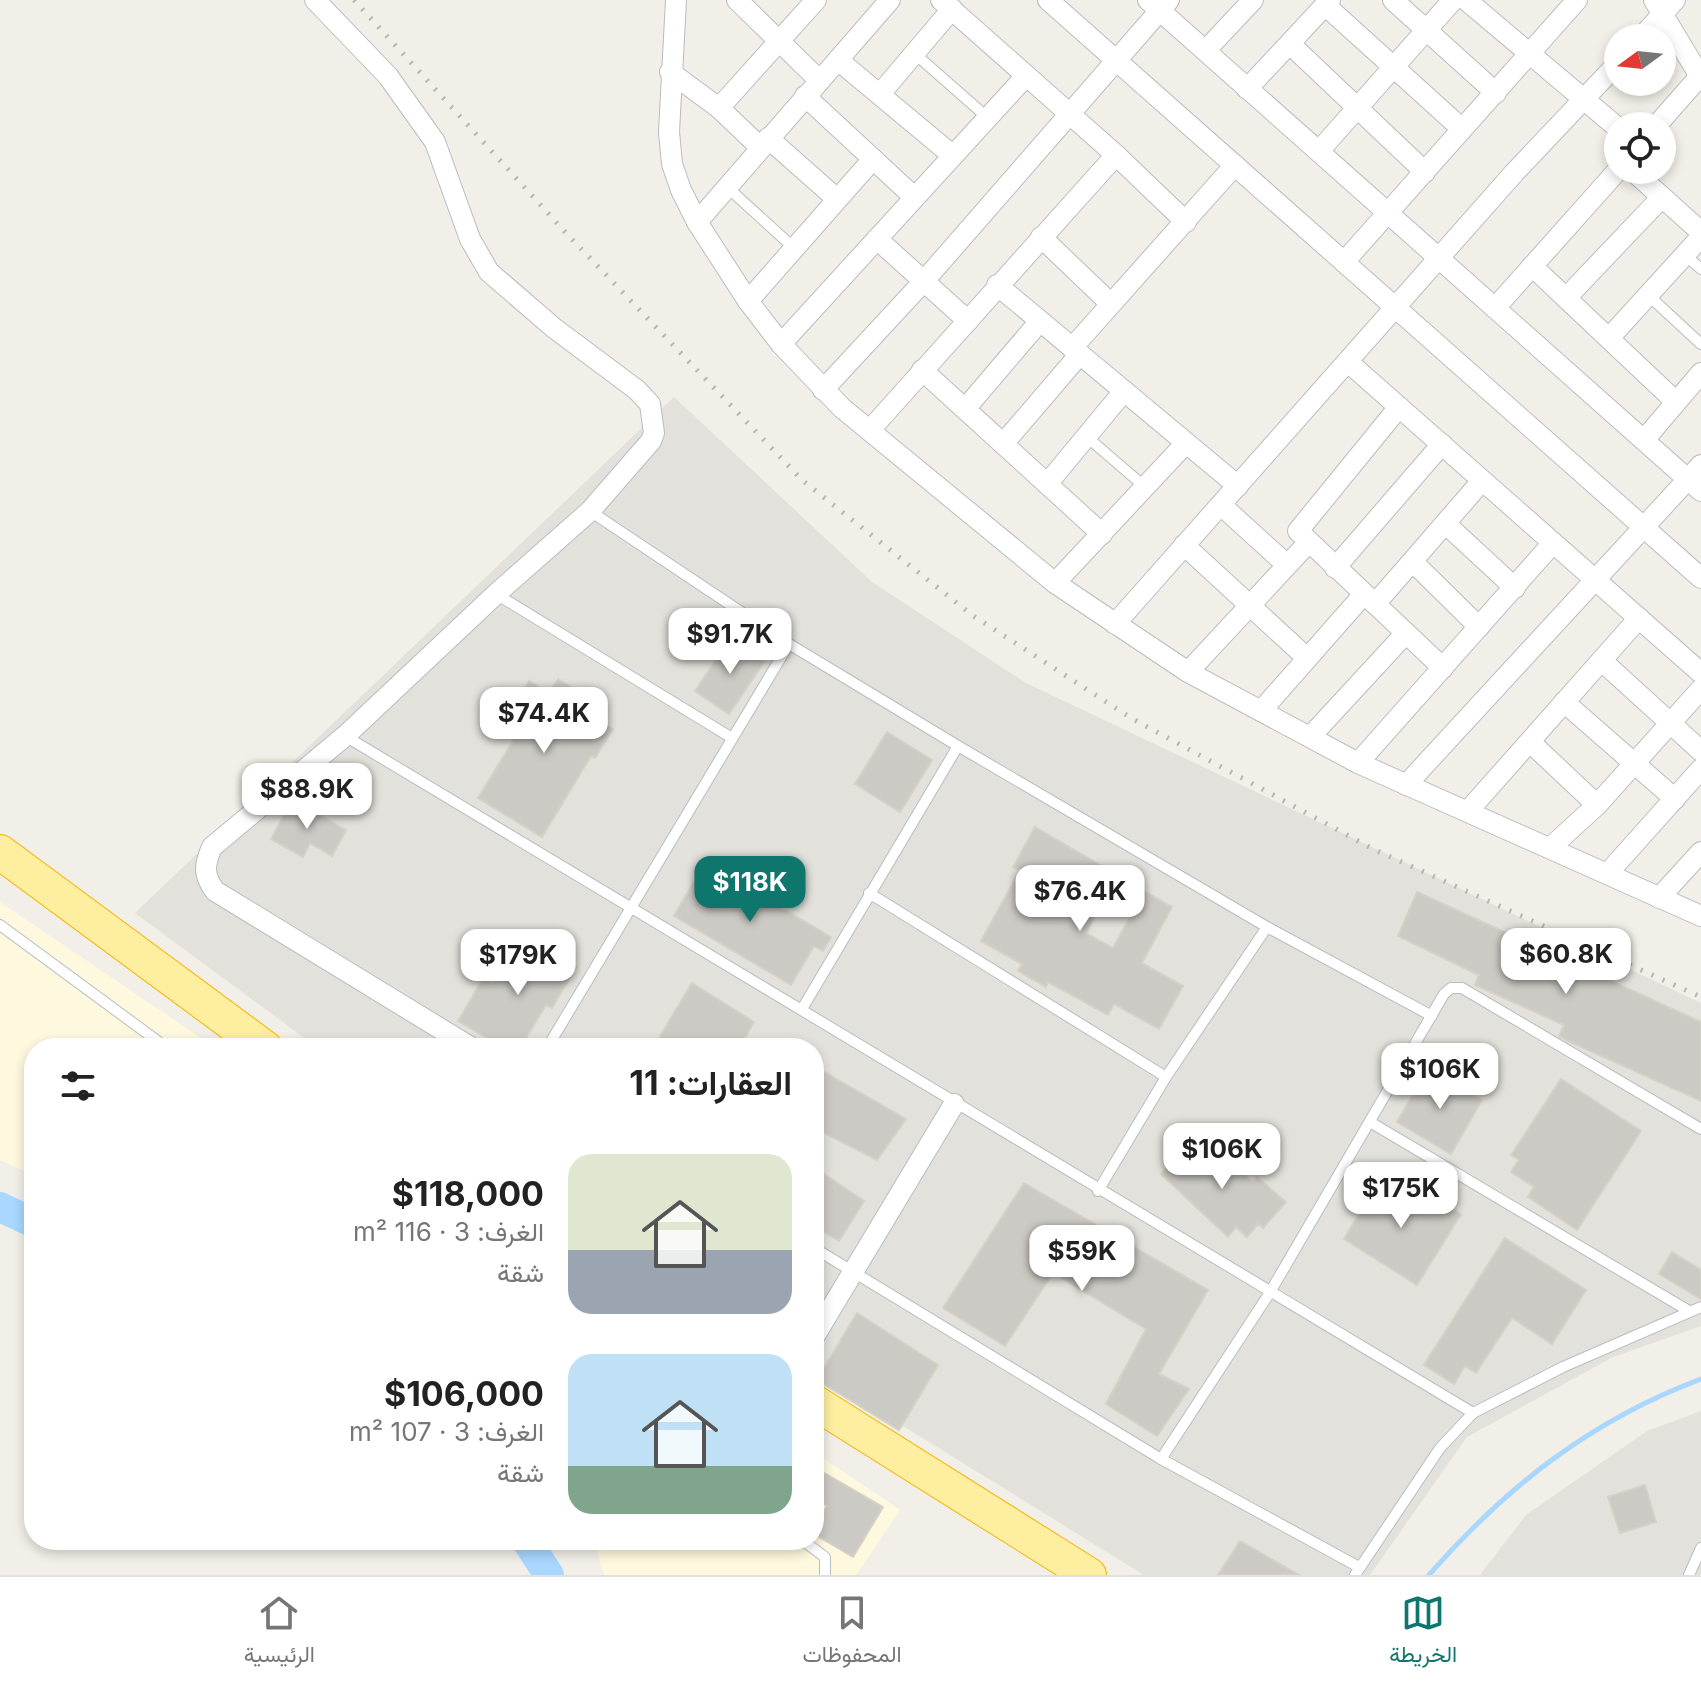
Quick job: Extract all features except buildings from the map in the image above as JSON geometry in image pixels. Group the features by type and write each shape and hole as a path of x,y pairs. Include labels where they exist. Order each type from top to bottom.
{"highway":[{"path":"0,852 251,1038"},
{"path":"0,876 221,1038"},
{"path":"824,1409 1048,1575"},
{"path":"824,1426 1089,1575"}],"street":[{"path":"315,0 388,76 428,131 452,183 470,239 489,272 501,285 637,390 650,404 655,420 651,441 590,511 496,594 345,736 212,847 206,861 207,880 215,891 456,1038"},
{"path":"676,0 670,72 672,164 697,222 748,301 781,344 823,390 1055,583 1188,672 1358,763 1701,916"},
{"path":"737,0 819,80"},
{"path":"719,108 816,0"},
{"path":"697,222 890,0"},
{"path":"1048,0 1701,578"},
{"path":"1206,50 1253,0"},
{"path":"1393,0 1496,93"},
{"path":"1319,151 1453,0"},
{"path":"1466,0 1604,116"},
{"path":"1247,89 1328,2 1393,67 1462,129"},
{"path":"823,390 924,281 1117,60 1159,3 1247,89 1644,440 1697,478 1596,581 1406,785"},
{"path":"1344,262 1496,93 1567,3"},
{"path":"880,94 914,53 946,5 1116,155 1186,222"},
{"path":"1651,24 1664,5 1700,77 1669,112"},
{"path":"1290,44 1425,172"},
{"path":"838,60 952,155"},
{"path":"670,72 837,199"},
{"path":"781,344 1026,76"},
{"path":"1115,624 1514,173 1604,78"},
{"path":"805,96 914,197"},
{"path":"870,430 1116,155"},
{"path":"748,301 873,159"},
{"path":"1003,444 1111,304 1235,165"},
{"path":"1495,308 1605,184"},
{"path":"1610,337 1701,234 1648,184"},
{"path":"1566,298 1662,197"},
{"path":"1041,237 1111,304"},
{"path":"877,239 968,321"},
{"path":"1532,266 1675,401"},
{"path":"997,285 1238,486"},
{"path":"965,409 1040,321"},
{"path":"1348,362 1701,673"},
{"path":"922,370 1102,534"},
{"path":"1644,440 1701,373"},
{"path":"1047,484 1124,391"},
{"path":"1399,407 1298,531 1443,668"},
{"path":"1055,583 1186,443"},
{"path":"1335,568 1442,444"},
{"path":"1261,711 1307,658 1413,562 1481,482"},
{"path":"1221,505 1287,565"},
{"path":"1447,525 1515,588"},
{"path":"1188,672 1308,543"},
{"path":"1358,763 1552,544"},
{"path":"1184,545 1307,658"},
{"path":"1413,562 1479,627"},
{"path":"1468,811 1639,618"},
{"path":"1310,737 1406,633"},
{"path":"1602,661 1701,751"},
{"path":"1550,848 1597,805 1701,689"},
{"path":"1564,702 1675,799"},
{"path":"1530,742 1597,805"},
{"path":"1608,873 1701,769"},
{"path":"1659,898 1701,852"},
{"path":"824,1320 954,1104"}],"lane":[{"path":"914,53 988,118"},
{"path":"727,187 794,248"},
{"path":"1685,255 1701,269"},
{"path":"1648,295 1701,344"},
{"path":"1087,437 1145,487"},
{"path":"590,511 789,644 958,746 1267,927 1432,1016"},
{"path":"496,594 732,738"},
{"path":"553,1038 789,644"},
{"path":"345,736 802,1009 1269,1294 1473,1413"},
{"path":"802,1009 958,746"},
{"path":"869,893 1166,1077"},
{"path":"0,925 153,1038"},
{"path":"1098,1191 1166,1077 1267,927"},
{"path":"1161,1459 1269,1294 1444,994 1451,988 1462,988 1701,1129"},
{"path":"1370,1122 1689,1311"},
{"path":"824,1254 1161,1459 1357,1571 1440,1448 1473,1413 1563,1367 1701,1307"},
{"path":"1689,1575 1701,1548"},
{"path":"816,1550 825,1557 825,1575"}],"shaded area":[{"path":"674,397 872,582 1026,683 1701,1003 1701,1326 1613,1357 1467,1437 1370,1575 1144,1575 824,1377 824,1038 304,1038 135,913"},
{"path":"0,902 201,1038 24,1038 24,1171 0,1160"},
{"path":"1701,1411 1701,1575 1480,1575 1526,1515 1647,1431"},
{"path":"824,1459 900,1510 856,1575 604,1575 597,1550 824,1550"}],"waterway":[{"path":"0,1207 24,1218"},
{"path":"1429,1575 1489,1513 1553,1459 1623,1415 1701,1379"},
{"path":"533,1550 549,1575"}],"railway":[{"path":"354,0 567,234 802,480 972,615 1131,718 1373,849 1701,997"}]}
